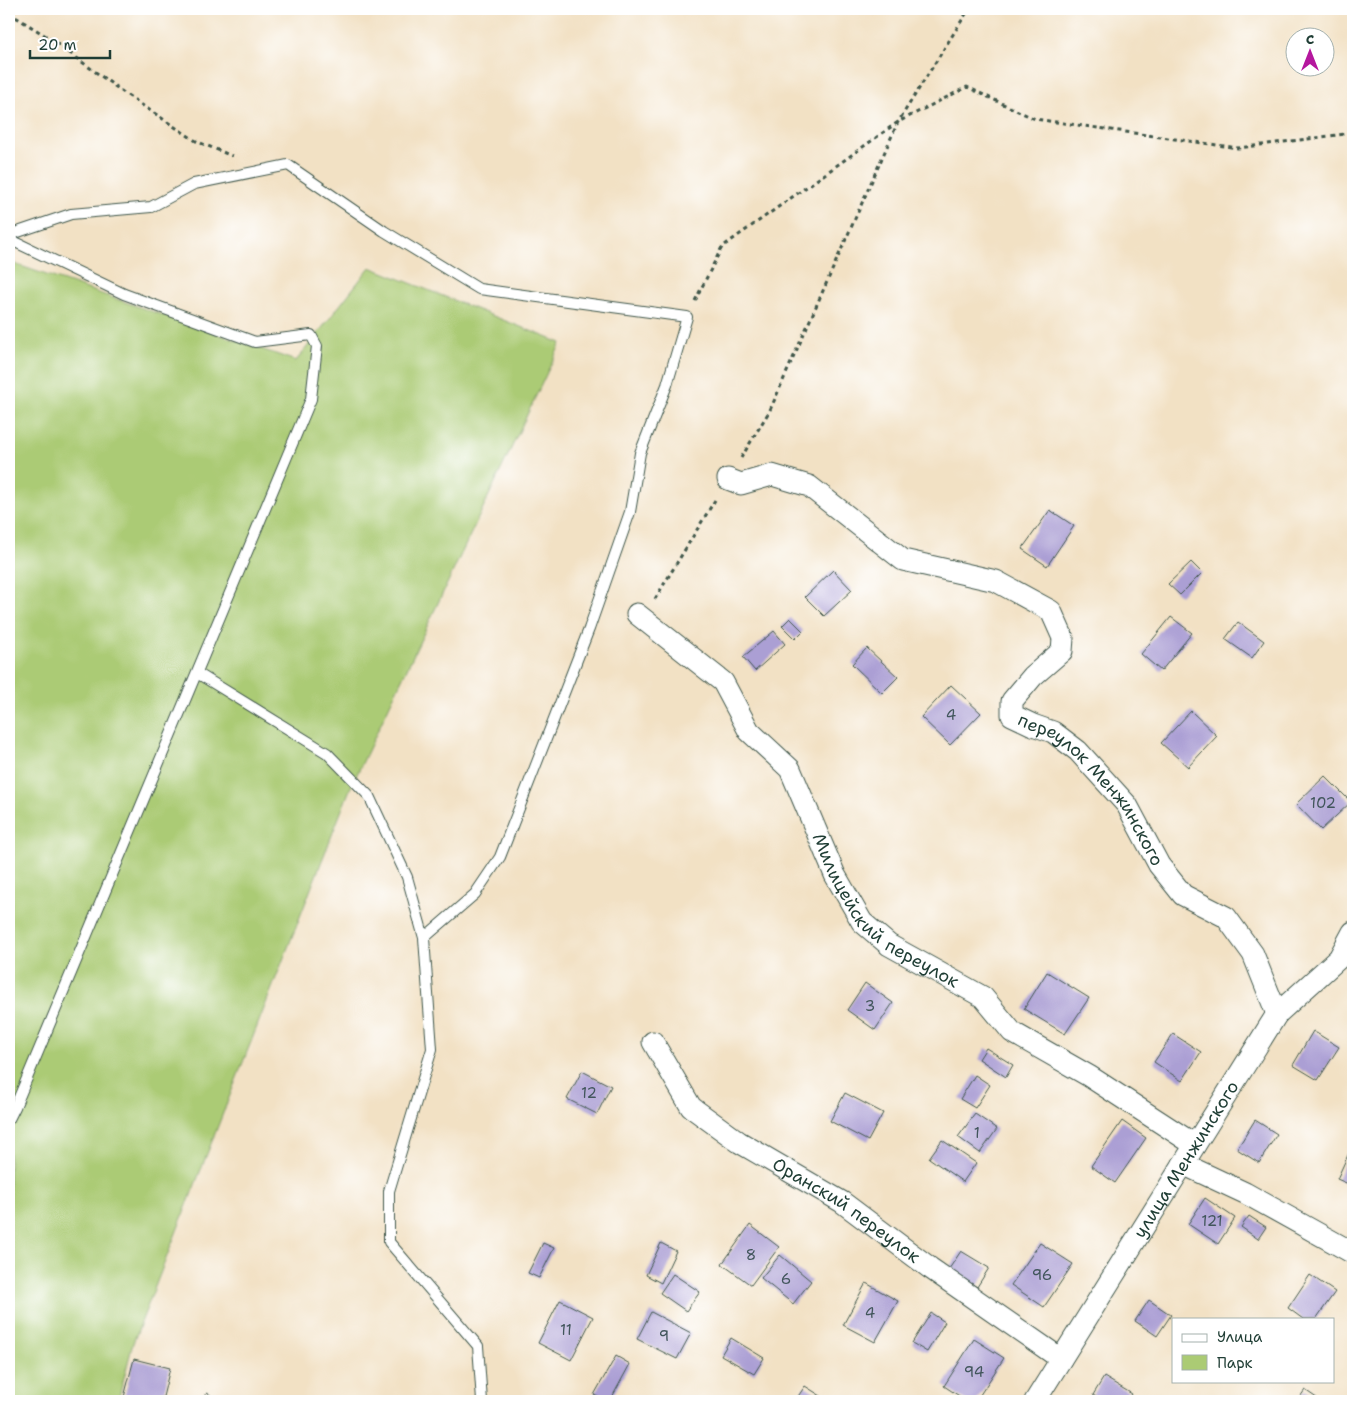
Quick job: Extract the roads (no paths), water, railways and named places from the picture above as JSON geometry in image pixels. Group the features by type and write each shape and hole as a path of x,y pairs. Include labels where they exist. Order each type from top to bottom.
{"street":[{"name":"переулок Менжинского","path":"728,479 741,484 772,475 810,486 903,560 996,581 1051,611 1063,638 1062,651 1033,676 1012,701 1012,715 1053,732 1078,751 1127,806 1159,866 1183,895 1226,917 1253,954 1277,1014"},
{"name":"Милицейский переулок","path":"638,614 723,682 749,731 790,769 834,875 862,922 889,945 983,997 1012,1032 1089,1076 1195,1145"},
{"name":"улица Менжинского","path":"1035,1401 1277,1014 1346,962 1353,932"},
{"name":"Оранский переулок","path":"653,1042 691,1107 738,1142 842,1202 930,1268 1061,1358"},
{"path":"1183,1164 1245,1193 1353,1254"}],"lane":[{"path":"9,235 71,214 151,207 194,184 288,165 384,231 479,289 687,317 667,385 640,453 630,512 589,629 500,857 475,894 424,938"},
{"path":"9,239 124,294 255,342 311,335 316,346 310,399 9,1119"},
{"path":"197,672 327,753 369,796 407,877 424,938 432,1049 389,1191 389,1242 478,1346 482,1401"}]}
